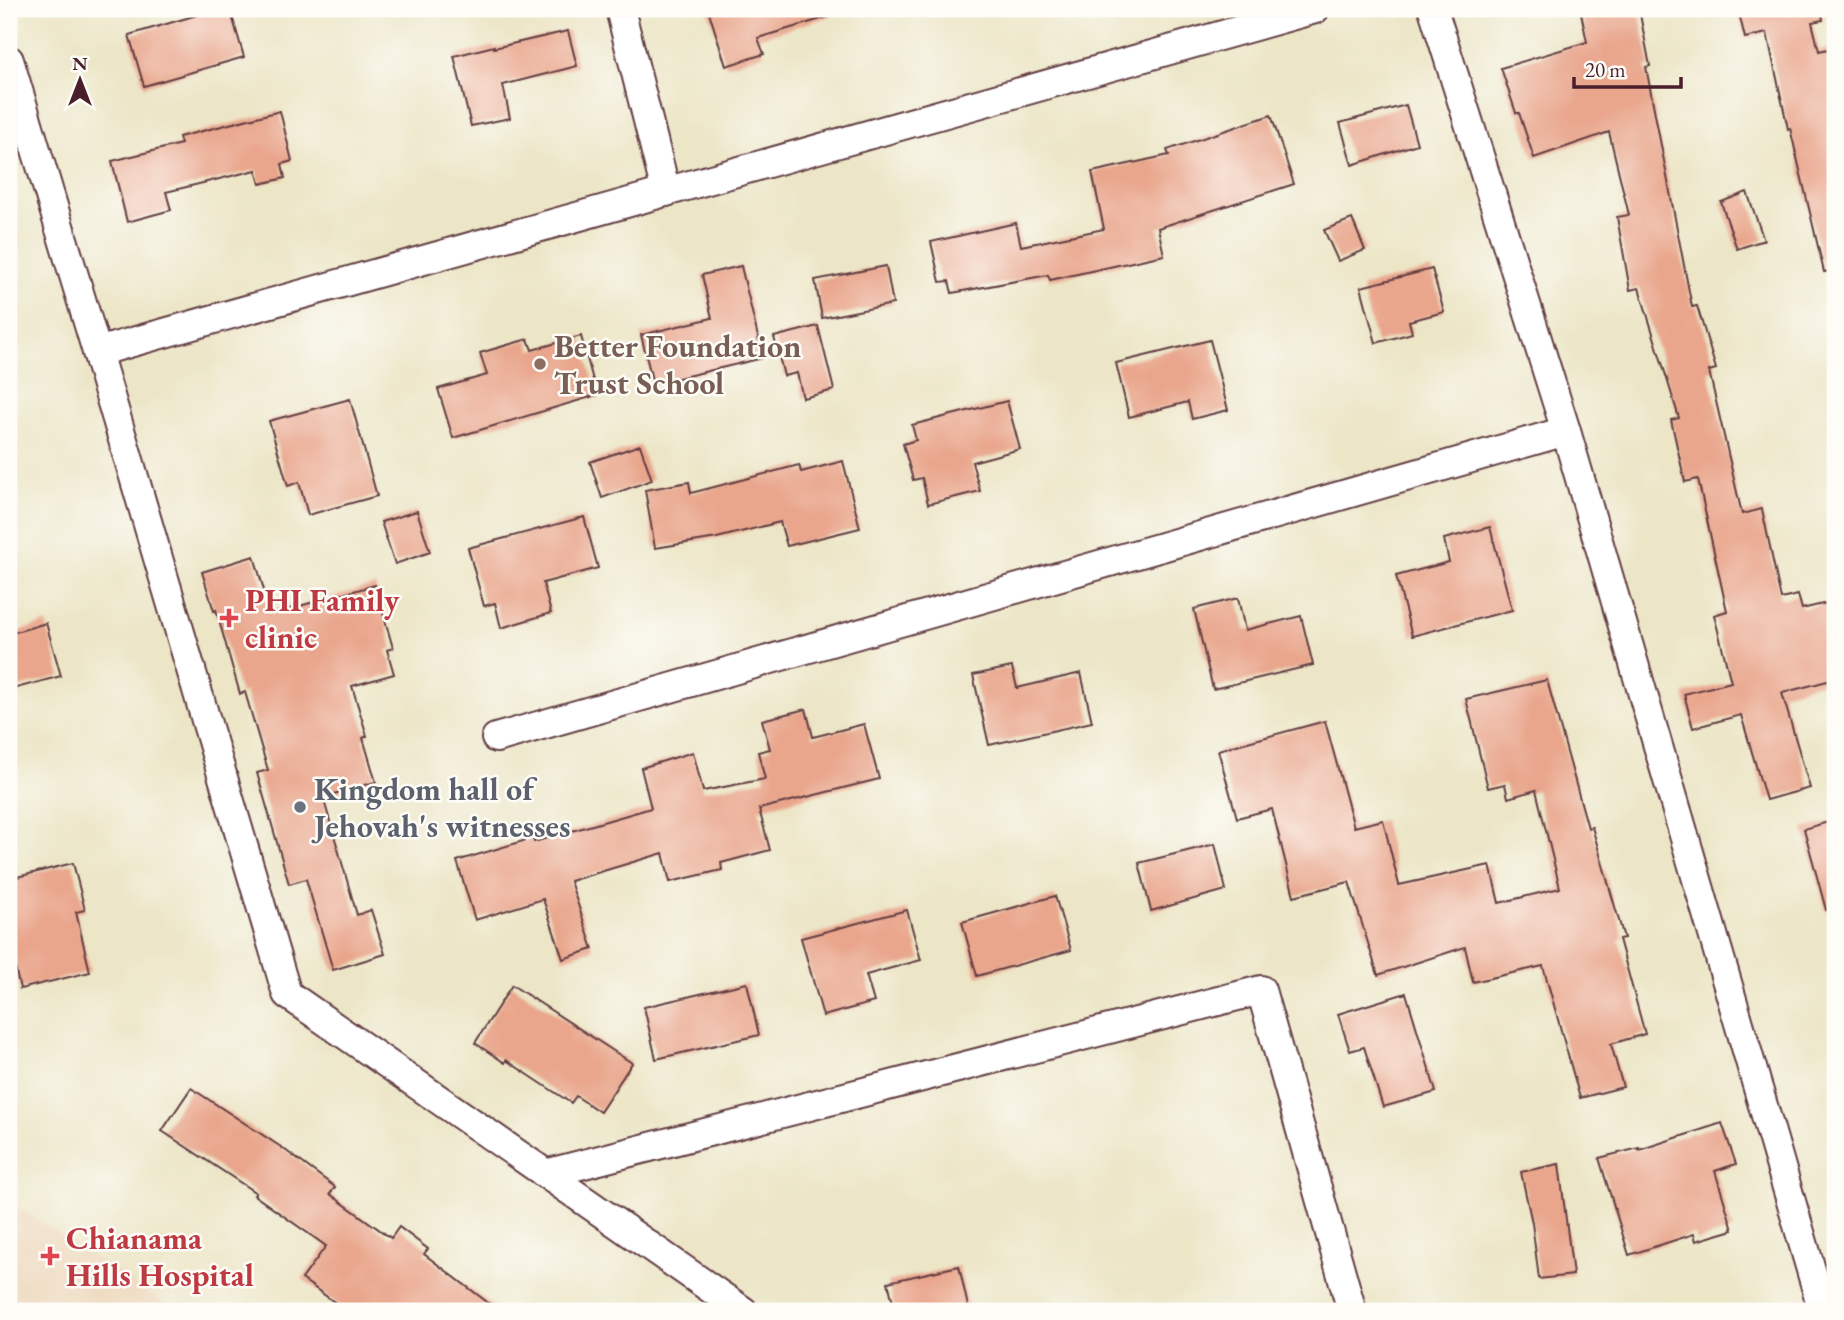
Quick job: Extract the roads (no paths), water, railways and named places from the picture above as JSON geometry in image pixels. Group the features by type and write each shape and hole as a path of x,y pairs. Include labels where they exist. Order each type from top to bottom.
{"street":[{"path":"620,9 666,192"},
{"path":"97,352 1315,9"},
{"path":"1433,9 1566,431 1823,1311"},
{"path":"9,60 286,994 743,1311"},
{"path":"496,737 1566,431"},
{"path":"545,1174 1261,990 1352,1311"}],"place":[{"name":"Better Foundation Trust School","path":"540,364"},
{"name":"PHI Family clinic","path":"229,618"},
{"name":"Kingdom hall of Jehovah's witnesses","path":"300,807"},
{"name":"Chianama Hills Hospital","path":"50,1256"}]}
